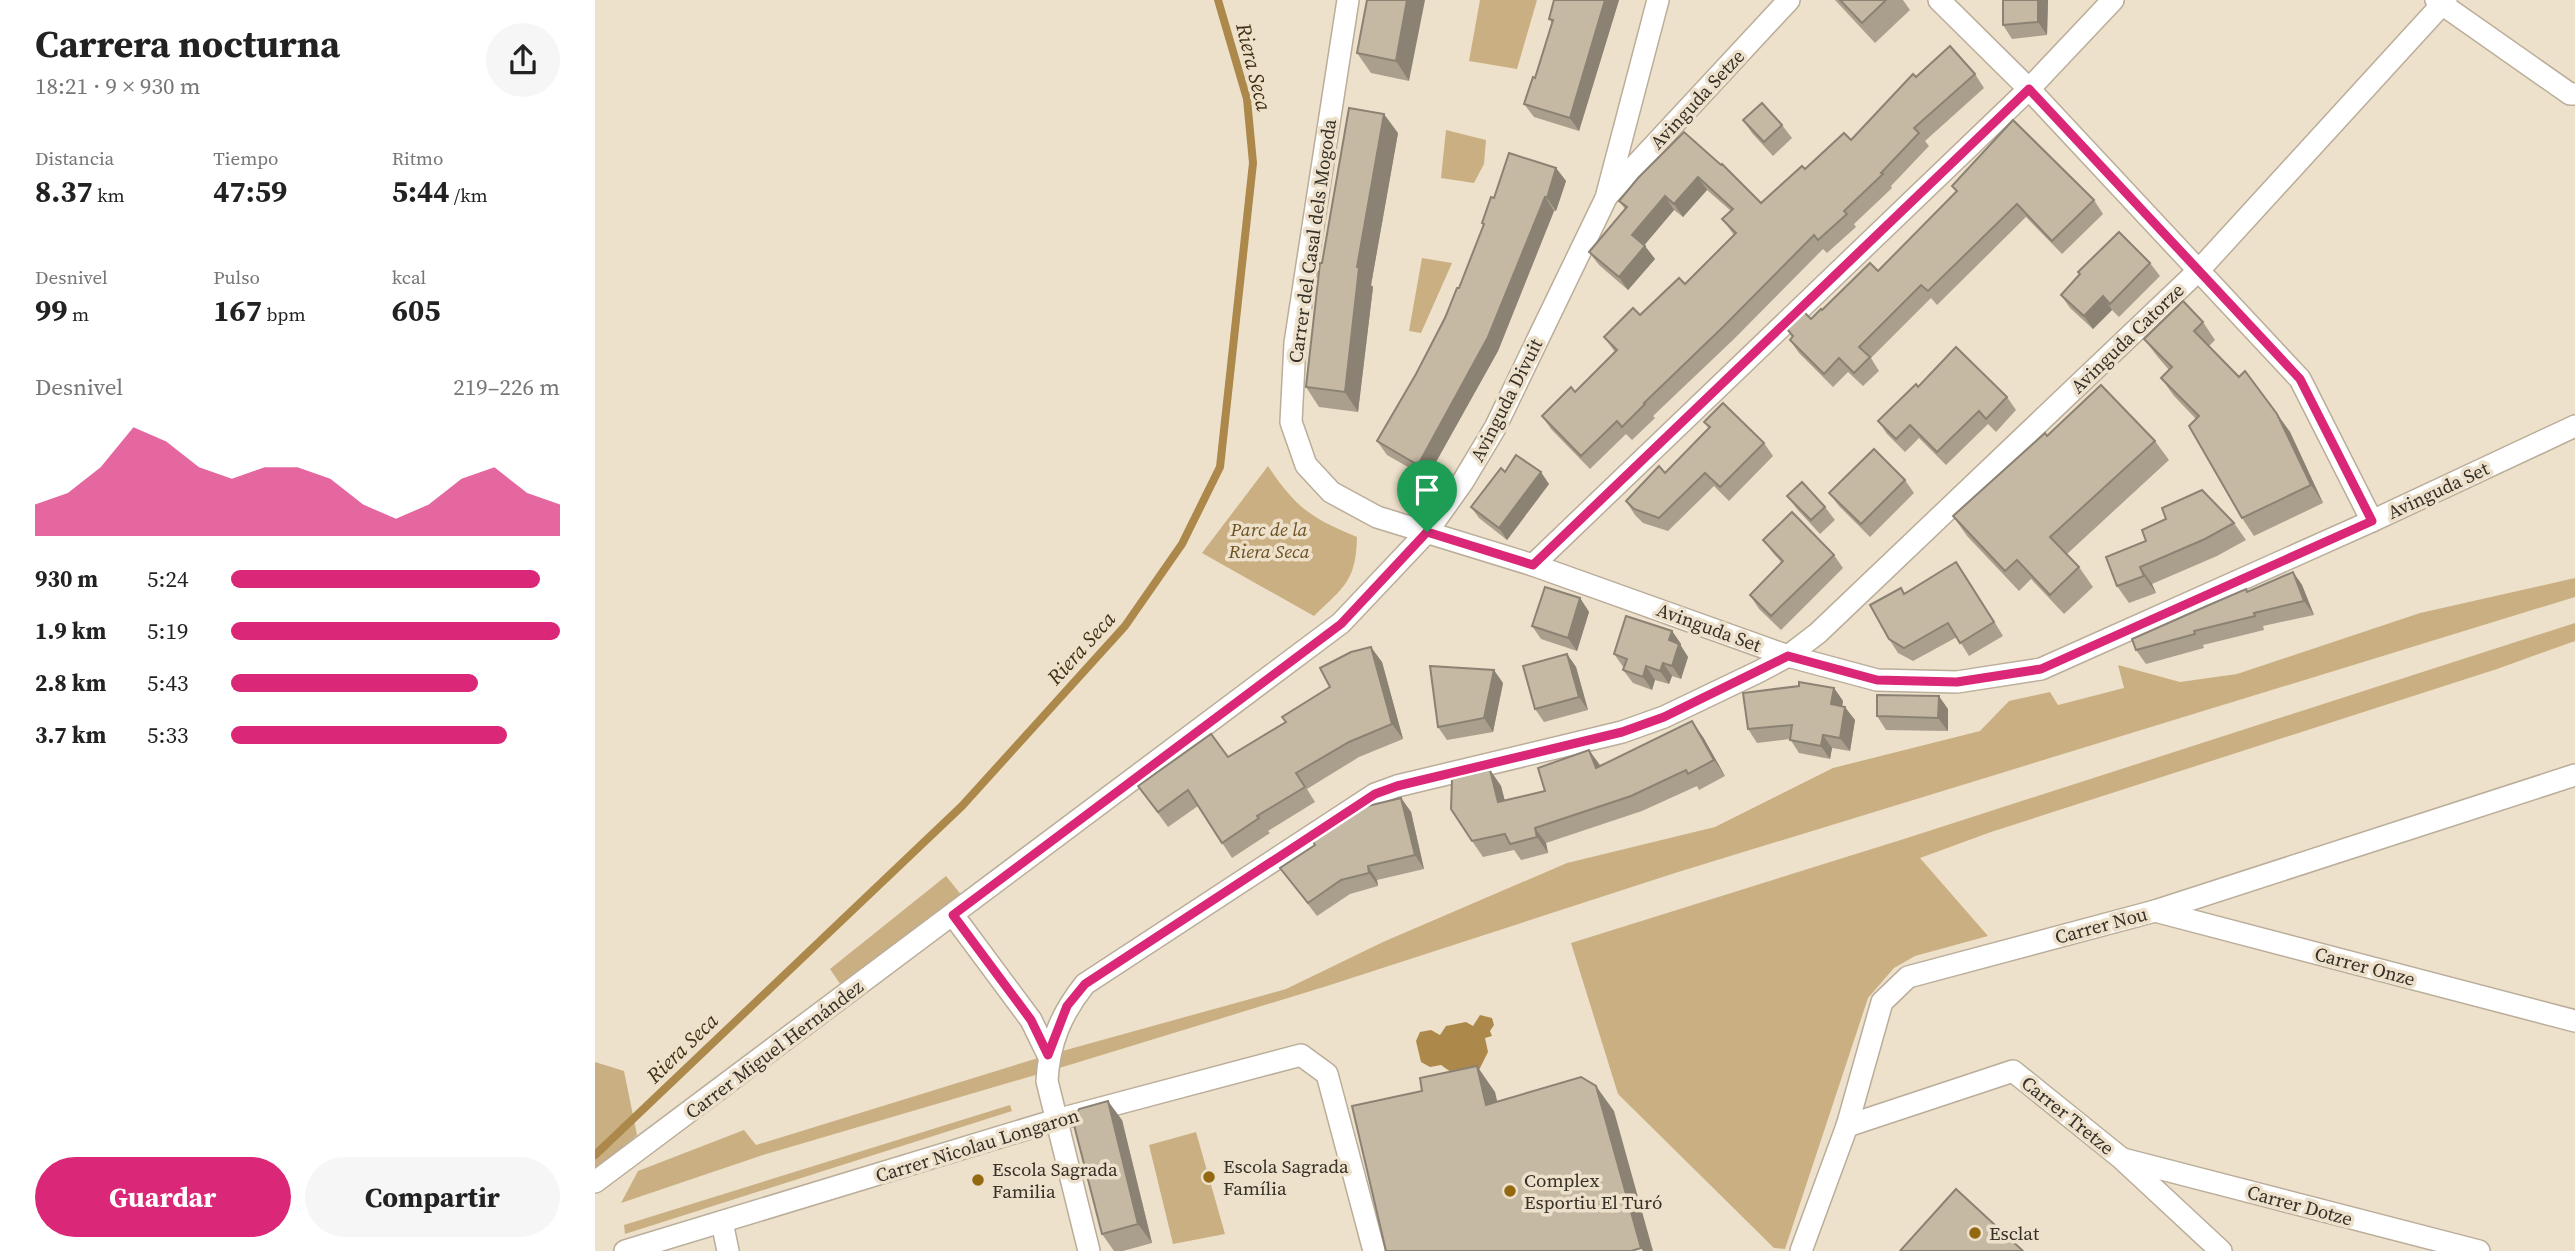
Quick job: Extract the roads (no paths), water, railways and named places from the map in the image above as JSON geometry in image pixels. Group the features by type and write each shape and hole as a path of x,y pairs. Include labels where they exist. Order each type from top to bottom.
{"street":[{"name":"Carrer del Casal dels Mogoda","path":"1348,0 1295,342 1291,422 1306,465 1331,492 1377,517 1427,532"},
{"name":"Avinguda Divuit","path":"953,915 1341,624 1427,532 1462,483 1495,429 1606,198 1658,0"},
{"name":"Avinguda Setze","path":"1606,198 1789,0"},
{"path":"1939,0 2029,89 2300,379 2372,521"},
{"path":"1533,565 2029,89 2113,0"},
{"path":"2441,2 2570,94 2575,94"},
{"name":"Avinguda Catorze","path":"1048,1055 1067,1006 1085,984 1375,794 1397,786 1622,732 1664,717 1788,656 1818,633 2200,269 2441,2"},
{"name":"Avinguda Set","path":"1427,532 1533,565 1788,656 1877,680 1957,682 2041,669 2372,521 2575,426"},
{"name":"Carrer Nou","path":"1801,1251 1847,1126 1882,1002 1908,977 2155,911 2575,775"},
{"name":"Carrer Onze","path":"2155,911 2575,1021"},
{"path":"953,915 1031,1020 1048,1055 1047,1081 1089,1251"},
{"name":"Carrer Miguel Hernández","path":"595,1182 953,915"},
{"path":"2544,1013 2575,1007"},
{"name":"Carrer Nicolau Longaron","path":"625,1251 1056,1120 1301,1055 1327,1074 1374,1251"},
{"name":"Carrer Tretze","path":"1847,1126 2014,1071 2121,1158 2221,1251"},
{"name":"Carrer Dotze","path":"2121,1158 2479,1251"},
{"path":"722,1222 728,1251"}],"waterway":[{"name":"Riera Seca","path":"595,1155 962,806 1125,626 1182,544 1220,467 1253,163 1247,99 1218,0"}],"place":[{"name":"Escola Sagrada Família","path":"1209,1177"},
{"name":"Escola Sagrada Familia","path":"978,1180"},
{"name":"Complex Esportiu El Turó","path":"1510,1191"},
{"name":"Esclat","path":"1975,1233"}],"park label":[{"name":"Parc de la Riera Seca","path":"1269,540"}]}
